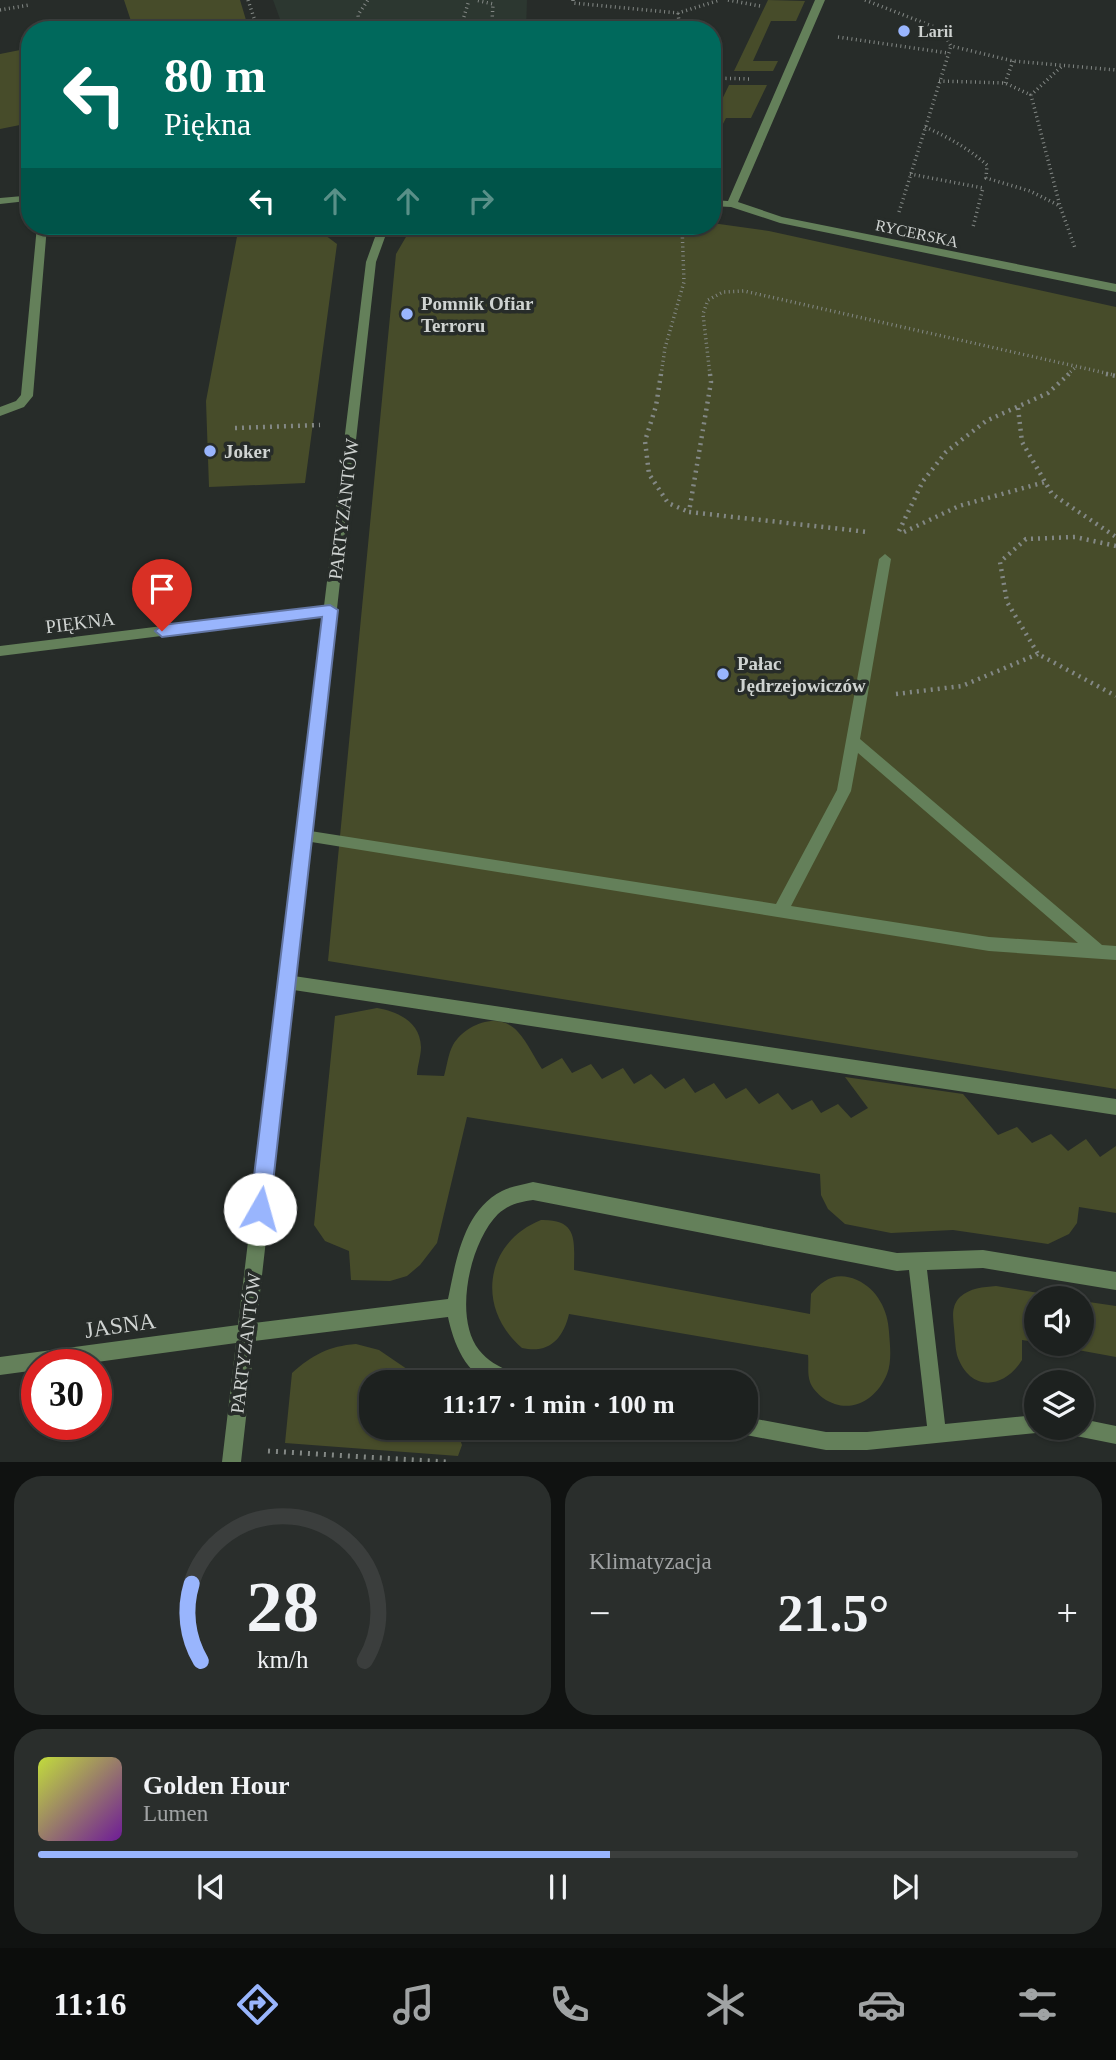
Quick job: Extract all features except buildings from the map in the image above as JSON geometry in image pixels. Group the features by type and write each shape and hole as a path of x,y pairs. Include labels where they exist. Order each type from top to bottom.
{"street":[{"path":"732,204 820,0"},
{"path":"0,201 21,201"},
{"name":"RYCERSKA","path":"721,203 732,204 780,220 1116,288"},
{"path":"0,412 20,404 27,396 41,235"},
{"name":"PARTYZANTÓW","path":"232,1455 371,262 381,235"},
{"path":"780,911 844,790 885,559"},
{"name":"PIĘKNA","path":"0,651 330,610"},
{"path":"853,741 1099,952"},
{"path":"304,836 989,944 1116,953"},
{"path":"287,982 1116,1107"},
{"path":"486,1370 470,1356 459,1334 456,1307 472,1238 487,1212 507,1197 533,1191 897,1262 984,1259 1116,1281"},
{"path":"917,1263 937,1435"},
{"name":"JASNA","path":"0,1366 456,1307"},
{"path":"758,1428 826,1441 867,1441 1024,1425"},
{"path":"1094,1431 1116,1435"}],"path":[{"path":"248,0 255,21"},
{"path":"359,21 358,15 368,0"},
{"path":"463,21 469,0"},
{"path":"475,0 493,4 492,21"},
{"path":"573,0 573,4 678,13 720,0"},
{"path":"727,0 760,6"},
{"path":"865,0 942,30 951,46 1013,61 1116,70"},
{"path":"0,10 29,5"},
{"path":"678,13 679,21"},
{"path":"807,32 948,53"},
{"path":"897,216 951,46"},
{"path":"1005,83 1013,61"},
{"path":"1031,95 1061,67"},
{"path":"939,81 1005,83 1031,95"},
{"path":"1031,95 1060,206 1076,252"},
{"path":"925,127 972,150 987,165 972,231"},
{"path":"910,174 983,188"},
{"path":"986,178 1030,191 1060,206"},
{"path":"682,235 684,282 665,348 656,406 645,441 649,474 668,503 689,512 897,536 959,506 1045,482"},
{"path":"689,512 711,382 703,314 708,300 723,292 744,291 1116,376"},
{"path":"885,559 923,481 946,452 986,421 1048,393 1077,366"},
{"path":"1018,408 1022,442 1052,494 1116,537"},
{"path":"235,428 321,425"},
{"path":"1116,546 1075,537 1026,539 1000,562 1007,602 1038,654 1116,696"},
{"path":"861,698 962,686 1038,654"},
{"path":"232,1455 447,1461"}],"shaded area":[{"path":"273,0 527,0 526,21 281,21"}],"green space":[{"path":"124,0 240,0 246,21 131,21"},
{"path":"768,0 805,1 796,21 771,21 753,61 778,61 773,71 734,71"},
{"path":"21,50 21,125 0,129 0,54"},
{"path":"729,85 767,85 751,118 726,118 721,128 721,101"},
{"path":"721,224 769,231 1116,307 1116,1089 328,961 396,254 407,235 721,235"},
{"path":"237,235 325,235 337,244 305,483 209,487 206,401"},
{"path":"377,1008 393,1012 407,1020 417,1031 421,1047 417,1075 444,1076 451,1049 459,1037 475,1026 493,1021 502,1022 518,1032 542,1069 562,1058 572,1073 591,1064 602,1079 623,1068 634,1084 651,1074 665,1089 684,1078 695,1093 714,1083 726,1099 746,1088 759,1104 778,1093 792,1110 812,1100 821,1113 838,1104 851,1118 868,1108 845,1077 963,1094 998,1135 1017,1127 1032,1143 1051,1134 1068,1151 1086,1139 1100,1157 1116,1146 1116,1213 1079,1207 1077,1223 1069,1234 1048,1244 953,1230 891,1233 845,1224 828,1209 821,1195 820,1174 467,1117 437,1243 420,1265 407,1276 390,1281 351,1280 349,1251 325,1241 314,1225 335,1016"},
{"path":"541,1220 562,1223 572,1234 574,1270 810,1314 811,1294 820,1284 843,1276 857,1280 876,1295 886,1316 890,1353 887,1374 869,1398 861,1403 842,1406 823,1398 812,1386 808,1355 569,1314 563,1331 553,1343 540,1349 522,1348 507,1332 498,1315 493,1296 493,1278 498,1260 508,1244 522,1231"},
{"path":"996,1286 1024,1291 1022,1360 1006,1377 987,1383 970,1376 962,1367 956,1352 953,1320 955,1304 964,1294 977,1288"},
{"path":"1094,1303 1116,1306 1116,1357 1094,1353"},
{"path":"356,1344 379,1350 408,1370 359,1370 359,1440 460,1440 462,1445 458,1456 285,1443 292,1373 321,1352"}],"place":[{"name":"Larii","path":"904,31"},
{"name":"Pomnik Ofiar Terroru","path":"407,314"},
{"name":"Joker","path":"210,451"},
{"name":"Pałac Jędrzejowiczów","path":"723,674"}],"route":[{"path":"162,631 330,610 260,1209"}]}
